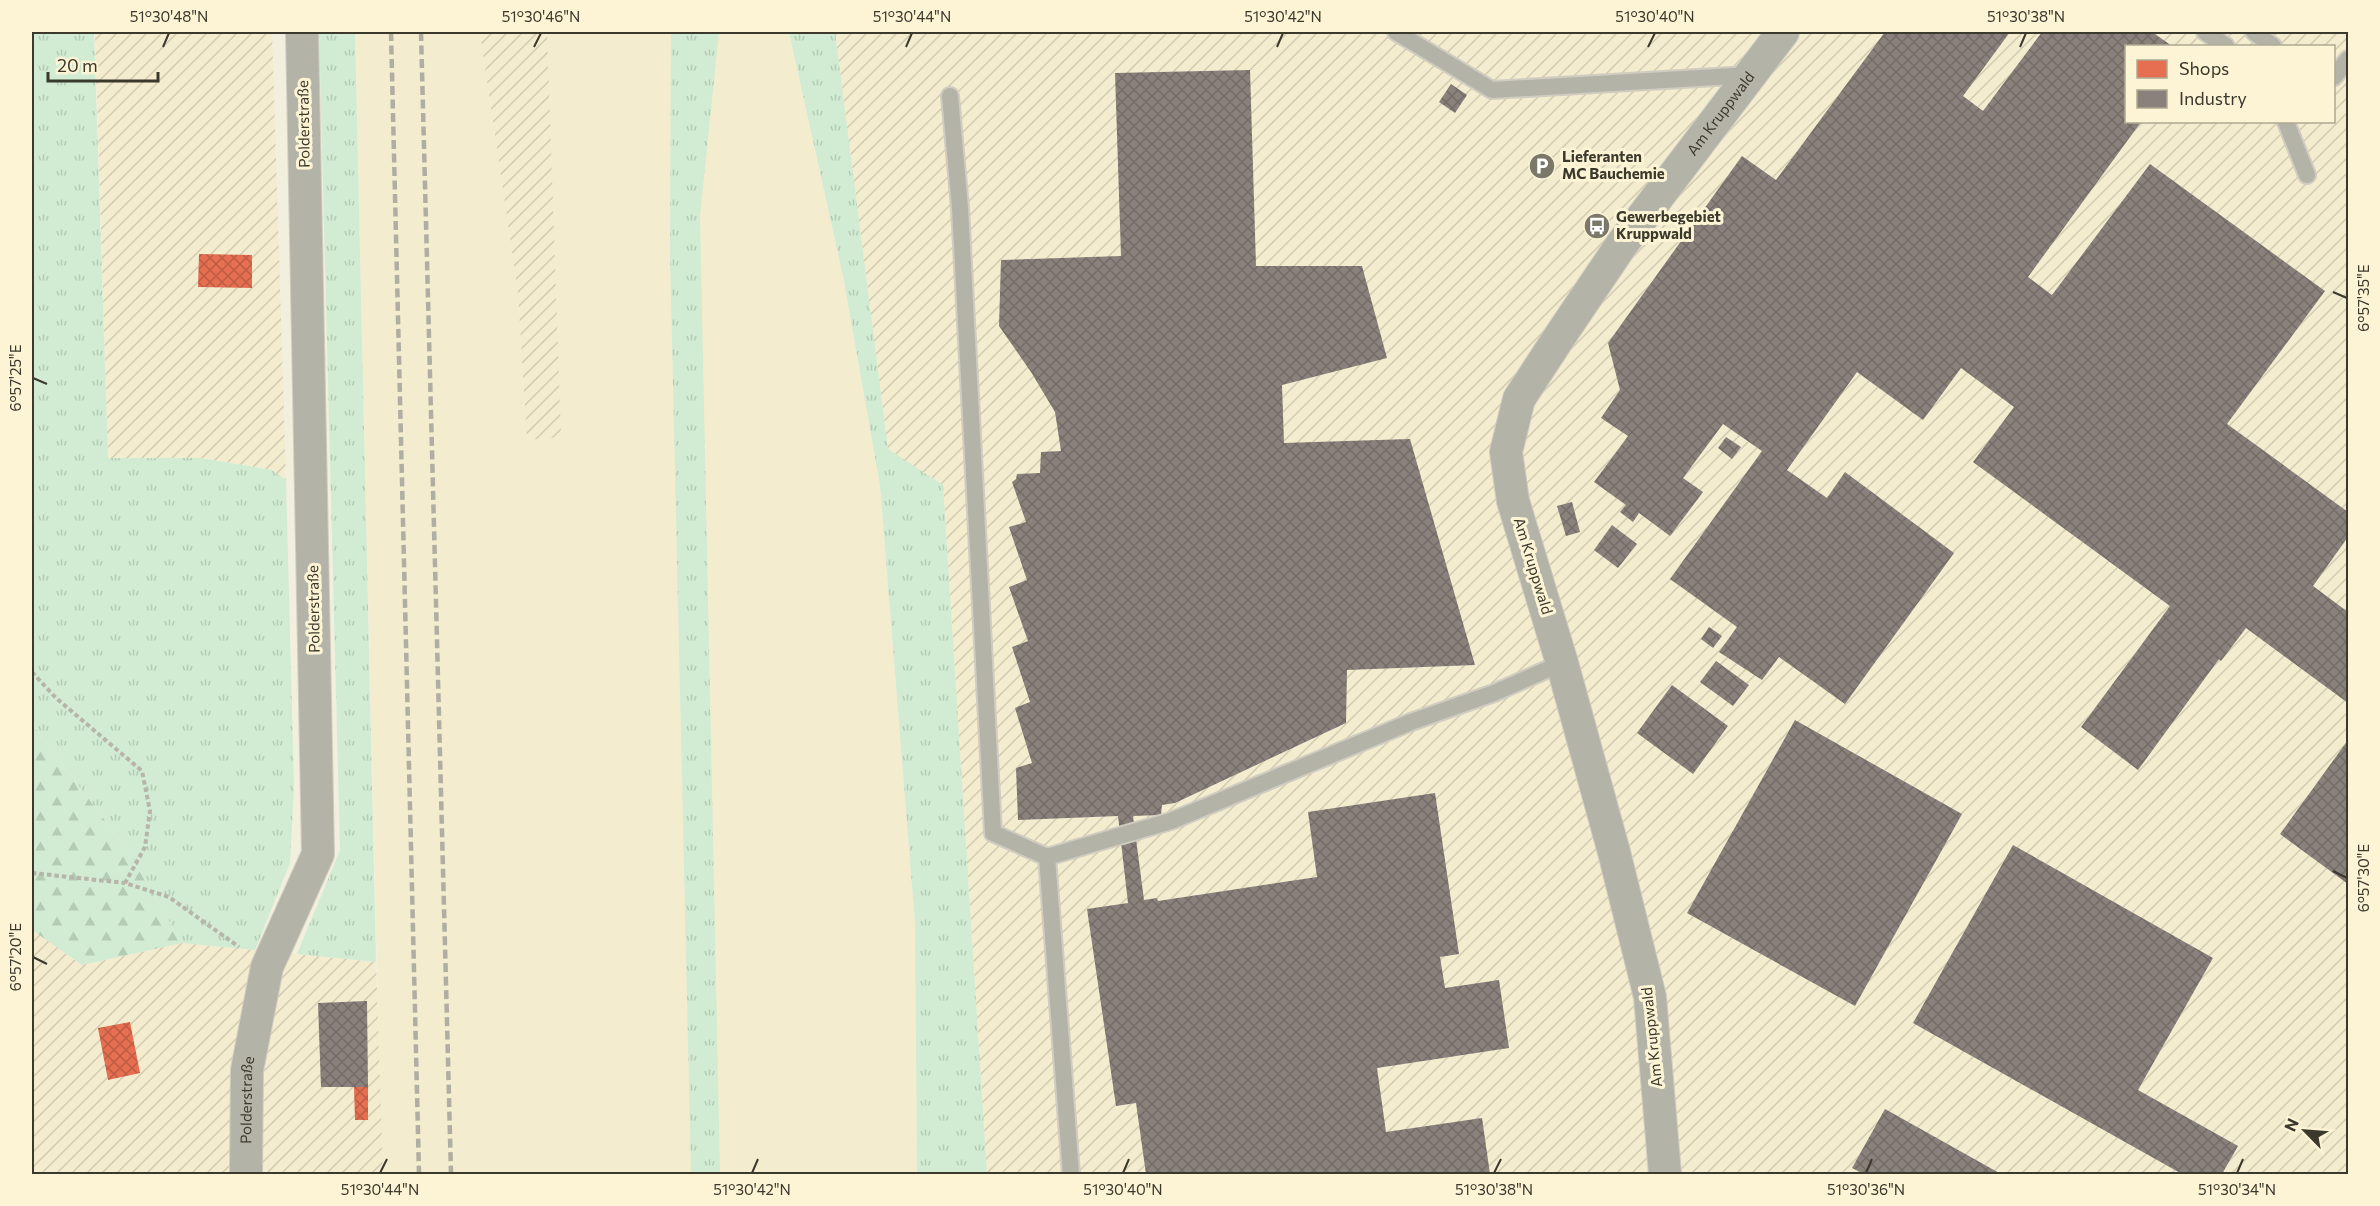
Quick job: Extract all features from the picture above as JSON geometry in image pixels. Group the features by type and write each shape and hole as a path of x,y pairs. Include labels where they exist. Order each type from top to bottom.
{"street":[{"name":"Polderstraße","path":"246,1174 247,1070 267,967 318,854 302,32"},
{"name":"Am Kruppwald","path":"1665,1174 1650,997 1614,852 1562,663 1513,501 1506,452 1520,399 1622,244 1783,32"}],"lane":[{"path":"1396,32 1492,90 1750,75"},
{"path":"2205,32 2224,45"},
{"path":"2254,32 2272,45"},
{"path":"2335,76 2349,59"},
{"path":"950,96 961,220 993,833 1047,857 1171,821 1389,731 1494,693 1562,663"},
{"path":"2286,123 2307,175"},
{"path":"1047,857 1071,1174"}],"path":[{"path":"32,672 56,698 142,771 150,811 145,847 125,883"},
{"path":"32,873 125,883 170,897 267,967"}],"shaded area":[{"path":"95,32 272,32 286,480 272,470 200,458 108,458"},
{"path":"355,32 480,32 518,293 527,440 561,436 547,32 789,32 843,276 880,485 915,923 917,1174 382,1174"},
{"path":"480,32 547,32 561,437 527,440 518,293"},
{"path":"835,32 2348,32 2348,1174 987,1174 943,485 888,450"},
{"path":"32,930 82,965 182,943 376,962 383,1174 32,1174"}],"green space":[{"path":"32,32 94,32 108,458 200,458 272,470 286,480 294,789 290,863 255,950 182,943 128,851 32,724"},
{"path":"319,32 355,32 376,962 297,954 340,850"},
{"path":"671,32 719,32 700,216 720,1174 691,1174 670,253"},
{"path":"789,32 835,32 888,449 943,485 987,1174 917,1174 915,923 880,485 843,276"},
{"path":"32,724 128,851 182,943 82,965 32,930"}],"building: Shops":[{"path":"199,254 252,255 252,288 198,287"},
{"path":"130,1022 140,1073 108,1080 98,1028"},
{"path":"354,1087 368,1087 368,1120 355,1120"}],"building: Industry":[{"path":"1885,32 2010,32 1963,96 1983,111 2042,32 2152,32 2171,45 2125,45 2125,123 2140,123 2028,277 2052,295 2150,164 2325,291 2227,424 2348,512 2348,537 2313,586 2348,612 2348,703 2246,628 2221,661 2219,659 2138,770 2081,727 2170,606 1973,462 2014,407 1961,368 1923,420 1857,372 1787,470 1827,498 1845,472 1954,553 1845,704 1779,657 1762,680 1719,652 1737,627 1670,579 1762,451 1723,424 1683,478 1703,492 1670,536 1639,513 1633,522 1620,512 1626,505 1594,482 1628,436 1601,418 1620,390 1608,343 1742,156 1776,180"},
{"path":"1250,70 1256,266 1362,266 1387,358 1282,385 1284,443 1410,439 1475,665 1347,670 1346,723 1175,803 1162,805 1161,815 1133,816 1144,900 1157,898 1158,901 1317,877 1308,812 1435,793 1459,954 1440,957 1445,988 1499,980 1509,1048 1377,1068 1386,1132 1482,1118 1490,1174 1146,1174 1136,1103 1116,1106 1087,909 1128,903 1118,816 1018,820 1016,768 1032,763 1015,708 1030,702 1012,647 1028,641 1009,587 1027,580 1009,527 1026,522 1012,482 1016,479 1017,474 1040,473 1041,452 1061,451 1055,412 999,326 1001,260 1121,256 1115,73"},
{"path":"1451,84 1467,95 1455,113 1439,102"},
{"path":"1726,437 1741,447 1732,459 1718,448"},
{"path":"1572,502 1580,532 1566,536 1557,506"},
{"path":"1612,525 1637,544 1618,568 1594,550"},
{"path":"1709,627 1722,636 1713,648 1701,639"},
{"path":"1716,661 1749,685 1733,706 1700,682"},
{"path":"1672,685 1728,726 1693,774 1637,733"},
{"path":"1795,720 1962,814 1855,1006 1687,913"},
{"path":"2348,740 2348,884 2280,834"},
{"path":"2013,845 2213,958 2138,1090 2238,1146 2222,1174 2182,1174 1913,1023"},
{"path":"367,1001 368,1087 321,1087 318,1003"},
{"path":"1885,1109 2001,1174 1864,1174 1852,1168"}],"railway":[{"path":"391,32 419,1174"},
{"path":"421,32 451,1174"}],"place":[{"name":"Lieferanten MC Bauchemie","path":"1542,166"},
{"name":"Gewerbegebiet Kruppwald","path":"1597,226"}]}
